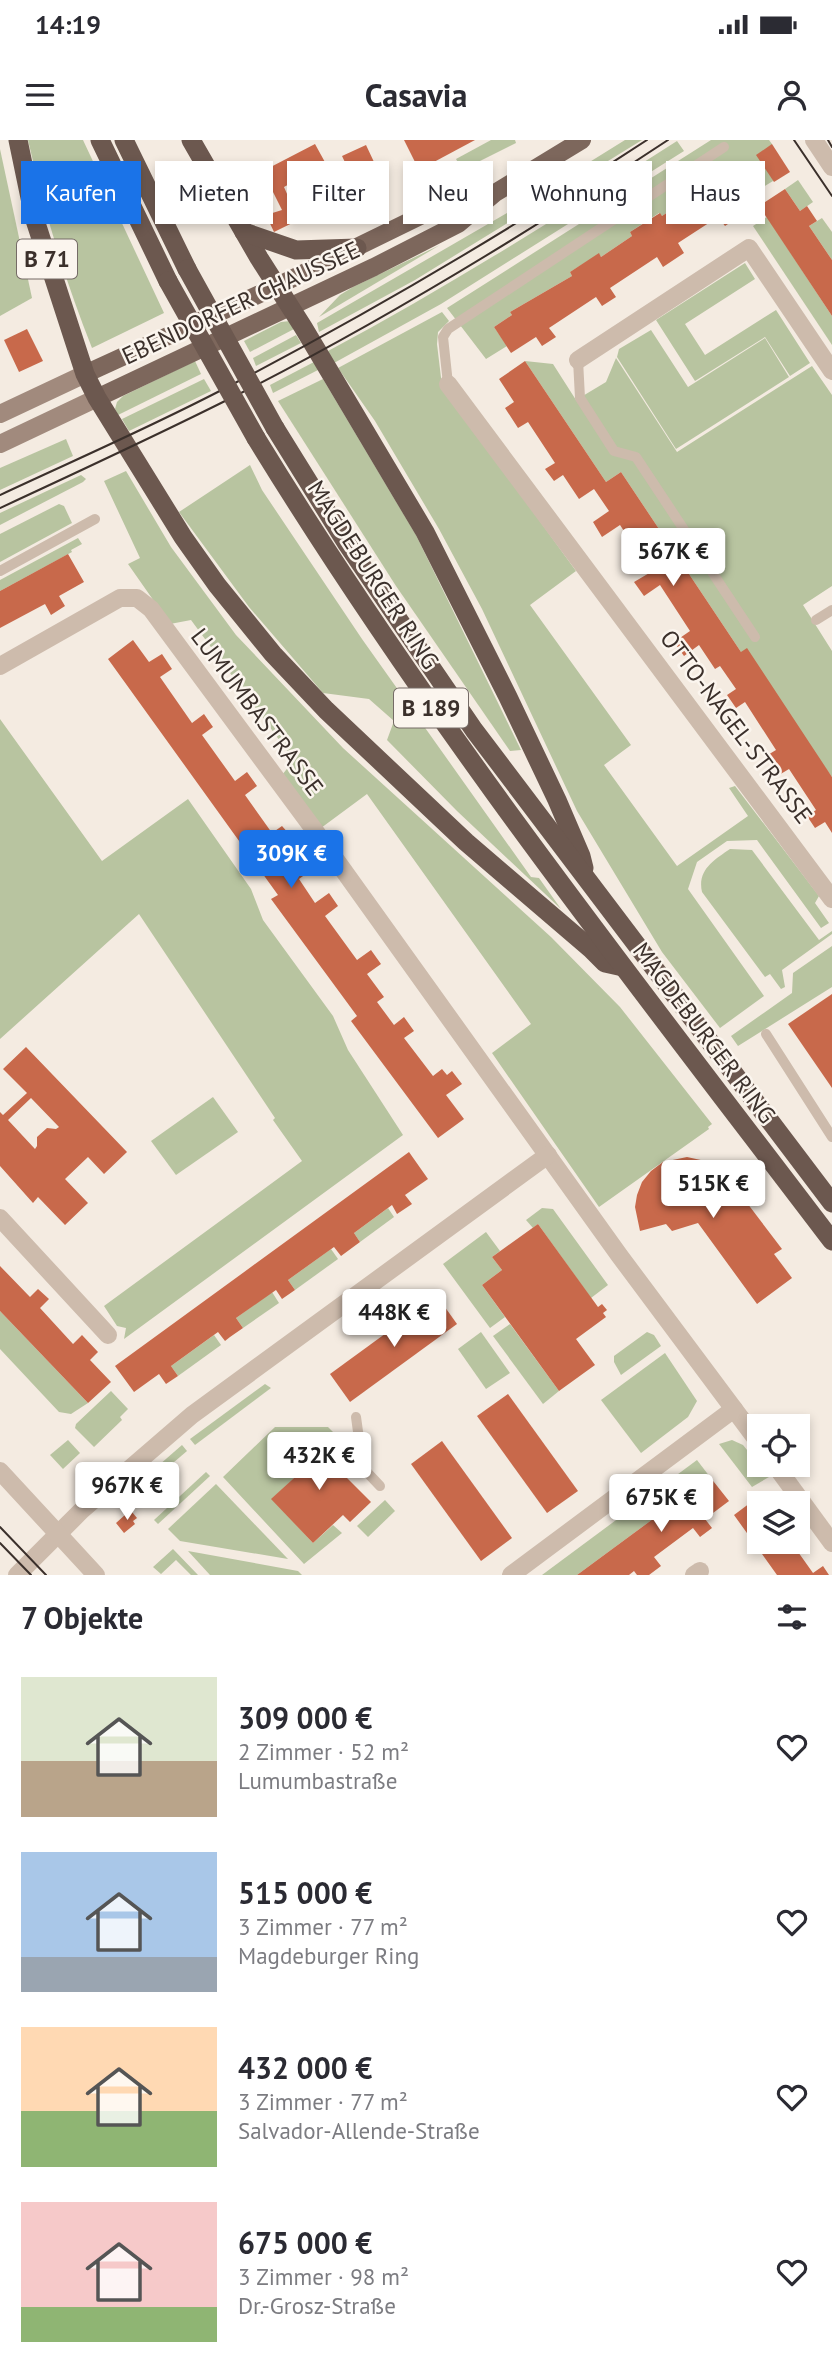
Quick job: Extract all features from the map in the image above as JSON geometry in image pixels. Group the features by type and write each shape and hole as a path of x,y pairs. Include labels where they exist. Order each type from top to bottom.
{"highway":[{"name":"B 71","path":"18,140 34,218 85,374 97,398"},
{"name":"MAGDEBURGER RING","path":"100,140 168,281 256,438 355,596 503,807 832,1241"},
{"name":"MAGDEBURGER RING","path":"124,140 187,270 275,428 347,544 439,681 586,880 832,1203"},
{"path":"191,140 425,532 551,788 581,856 586,880"},
{"path":"244,232 296,250 357,248"},
{"path":"97,398 188,545 273,654 326,710 466,842 605,963 623,967"}],"main road":[{"name":"EBENDORFER CHAUSSEE","path":"0,444 458,224 495,193 582,140"},
{"name":"EBENDORFER CHAUSSEE","path":"0,414 277,286 449,202 495,193"}],"street":[{"path":"814,140 832,167"},
{"path":"578,360 749,248 832,371"},
{"name":"OTTO-NAGEL-STRASSE","path":"448,384 832,899"},
{"name":"LUMUMBASTRASSE","path":"0,666 116,600 130,597 144,603 321,839 747,1426"},
{"path":"17,1575 146,1452 192,1415 548,1155"},
{"path":"0,1218 108,1335"},
{"path":"511,1575 734,1409"},
{"path":"0,1471 96,1575"},
{"path":"784,1477 832,1543"}],"lane":[{"path":"448,384 443,337 448,329 724,147"},
{"path":"578,360 580,398 614,451 636,457 755,636"},
{"path":"0,571 95,519"},
{"path":"816,620 832,610"},
{"path":"766,1034 832,1137"},
{"path":"356,1417 363,1468 380,1486"}],"green space":[{"path":"28,140 83,140 93,161 33,161"},
{"path":"491,140 515,140 516,143 480,161 456,159"},
{"path":"625,140 642,140 608,161 591,161"},
{"path":"711,140 769,140 772,144 773,181 765,186 765,161 678,161"},
{"path":"677,141 684,151 652,171 652,161 646,161"},
{"path":"0,149 32,298 0,316"},
{"path":"666,169 666,213 662,216 659,213 652,218 652,178"},
{"path":"798,180 813,202 800,211 785,189"},
{"path":"507,213 507,223 415,280 319,332 317,323 488,224 493,224 493,221"},
{"path":"767,217 832,316 832,345 753,226 765,224"},
{"path":"822,218 832,232 832,260 809,226"},
{"path":"50,224 122,224 164,313 92,348"},
{"path":"546,224 568,224 441,304 334,363 328,351"},
{"path":"579,224 642,224 630,232 632,236 601,257 599,254 570,272 572,276 510,312 512,315 494,327 507,346 486,359 447,308"},
{"path":"440,245 319,317 340,295 353,287"},
{"path":"745,263 755,279 685,324 705,355 776,310 810,363 790,376 765,337 695,381 656,320"},
{"path":"442,312 449,321 438,332 442,386 576,571 530,605 631,745 604,765 677,866 748,816 729,788 735,786 819,896 815,903 829,923 821,928 757,840 727,841 697,862 688,889 764,996 720,1028 662,952 577,811 482,609 439,529 375,421 338,368"},
{"path":"290,321 294,329 250,352 244,341 281,322"},
{"path":"651,330 688,387 765,338 789,377 676,449 617,357 619,349"},
{"path":"296,335 301,343 256,366 253,358"},
{"path":"616,358 677,452 812,366 832,395 832,586 803,605 832,651 832,777 741,652 621,472 606,482 525,361 553,364 576,400 606,382"},
{"path":"195,361 201,374 118,415 115,409 123,396"},
{"path":"314,362 318,370 273,393 270,385"},
{"path":"204,379 211,391 129,431 122,419"},
{"path":"323,379 416,535 521,750 510,751 396,586 278,401"},
{"path":"66,439 73,456 0,490 0,468"},
{"path":"250,465 262,490 362,639 531,877 539,878 561,909 457,811 387,740 394,721 369,699 323,693 249,607 179,512"},
{"path":"126,471 171,547 236,635 343,748 551,937 620,1007 712,1124 709,1129 599,1207 492,1053 531,1024 367,794 321,828 282,775 294,760 191,620 170,624 128,564 140,558 104,481"},
{"path":"81,475 86,479 83,482 0,525 0,513"},
{"path":"59,504 64,506 72,523 0,562 0,534"},
{"path":"78,538 82,544 71,550 72,552 0,591 0,580"},
{"path":"0,719 102,861 188,799 251,889 263,920 333,1016 348,1050 403,1135 124,1339 126,1328 117,1326 104,1306 302,1161 139,914 0,1039"},
{"path":"730,849 752,850 819,940 832,931 832,934 782,970 785,987 781,989 770,974 765,977 702,892 704,872"},
{"path":"832,946 832,987 738,1046 731,1036 792,993 793,973"},
{"path":"213,1097 238,1132 176,1175 151,1141"},
{"path":"388,1208 394,1217 360,1242 354,1233"},
{"path":"542,1208 553,1209 608,1285 591,1298 538,1224 533,1228 526,1220"},
{"path":"486,1232 500,1251 492,1257 502,1270 482,1285 505,1317 490,1328 443,1264"},
{"path":"331,1249 338,1259 295,1290 288,1280"},
{"path":"272,1292 279,1303 243,1328 236,1318"},
{"path":"0,1311 88,1403 71,1414 59,1412 0,1349"},
{"path":"510,1324 559,1391 543,1404 493,1336"},
{"path":"481,1332 510,1373 486,1389 458,1349"},
{"path":"647,1332 654,1335 661,1346 621,1375 614,1356"},
{"path":"214,1335 221,1345 178,1376 171,1366"},
{"path":"665,1353 697,1401 688,1417 641,1453 601,1400"},
{"path":"265,1384 271,1388 195,1445 190,1439"},
{"path":"111,1391 128,1409 120,1417 122,1420 94,1447 75,1428 76,1424"},
{"path":"275,1427 328,1427 353,1452 338,1468 335,1466 342,1456 323,1436 286,1470 294,1478 272,1499 313,1543 333,1525 342,1533 304,1564 223,1477"},
{"path":"68,1440 80,1453 63,1469 50,1455"},
{"path":"732,1440 743,1445 747,1450 747,1477 769,1477 752,1487 719,1444"},
{"path":"182,1445 187,1451 125,1504 120,1499"},
{"path":"697,1460 710,1477 577,1575 542,1575"},
{"path":"206,1472 210,1476 158,1524 154,1520"},
{"path":"216,1484 288,1559 180,1541 168,1529"},
{"path":"385,1500 395,1511 368,1537 357,1526"},
{"path":"173,1549 198,1575 191,1575 176,1560 161,1574 153,1567"},
{"path":"188,1551 298,1571 302,1575 210,1575"}],"building":[{"path":"404,140 475,140 436,161 414,161"},
{"path":"315,144 324,161 287,161 287,185 284,187 287,194 287,224 290,224 274,232 270,224 273,224 273,213 282,210 273,192 273,166"},
{"path":"772,144 790,172 774,182 765,168 765,161 760,161 756,155"},
{"path":"366,145 374,161 344,161 342,156"},
{"path":"785,189 800,211 807,206 817,221 809,226 832,260 832,316 765,215 765,202"},
{"path":"660,213 662,216 666,213 666,224 707,224 678,243 684,253 663,267 657,257 610,288 616,297 602,306 596,297 549,328 556,337 542,346 536,337 511,353 494,327 512,315 510,312 572,276 570,272 599,253 601,257 632,236 630,232 643,224 652,224 652,218"},
{"path":"27,329 43,361 19,372 4,340"},
{"path":"525,361 606,482 621,472 741,652 747,648 832,777 832,833 825,822 815,828 807,816 816,810 789,769 779,775 766,756 776,750 745,702 736,708 727,695 736,689 720,666 715,669 699,645 684,656 674,642 690,631 660,585 644,596 634,582 651,572 620,525 602,537 593,522 609,511 594,489 579,499 563,475 554,481 545,469 555,463 528,422 518,428 505,408 514,402 499,379"},
{"path":"68,554 84,582 59,596 65,606 51,615 45,604 0,628 0,591"},
{"path":"133,640 149,662 162,654 172,669 160,677 192,723 204,714 213,727 202,735 235,781 247,772 257,786 245,795 272,833 282,826 298,844 287,852 303,876 299,879 315,903 329,893 338,906 325,916 357,960 371,950 381,964 367,974 384,997 377,1002 394,1025 404,1017 414,1031 404,1038 433,1076 442,1069 447,1075 452,1071 462,1084 446,1095 464,1119 438,1138 351,1021 357,1016 271,899 278,895 108,659"},
{"path":"832,994 832,1088 788,1024"},
{"path":"26,1047 127,1152 104,1174 88,1157 65,1179 88,1203 65,1225 38,1197 33,1203 0,1166 0,1112 3,1115 27,1093 3,1069","holes":["31,1098 59,1127 47,1128 37,1137 35,1149 8,1120"]},
{"path":"409,1152 428,1179 405,1195 412,1204 397,1214 392,1205 354,1233 360,1242 341,1256 334,1247 288,1280 295,1290 282,1299 276,1290 236,1318 243,1328 225,1341 218,1332 171,1366 178,1376 166,1384 159,1374 134,1392 115,1366"},
{"path":"687,1157 710,1162 722,1170 782,1249 774,1254 792,1278 757,1304 698,1223 672,1231 666,1224 640,1231 635,1207 642,1182 663,1162"},
{"path":"538,1224 598,1307 602,1304 607,1310 603,1313 606,1317 576,1339 595,1365 559,1391 482,1285 502,1270 492,1257"},
{"path":"0,1266 30,1297 38,1289 49,1299 40,1308 73,1344 82,1335 98,1352 90,1360 111,1382 88,1403 0,1311"},
{"path":"437,1296 457,1324 350,1402 330,1374"},
{"path":"508,1394 578,1491 547,1513 477,1416"},
{"path":"323,1435 342,1456 331,1467 335,1466 371,1502 350,1522 343,1515 313,1543 271,1499 294,1478 286,1470"},
{"path":"442,1441 512,1538 481,1561 411,1464"},
{"path":"710,1477 729,1501 705,1519 712,1528 700,1537 693,1528 654,1557 661,1566 649,1575 637,1575 634,1571 629,1575 577,1575"},
{"path":"747,1505 747,1533 734,1515"},
{"path":"132,1512 137,1518 133,1521 135,1524 124,1533 116,1523"},
{"path":"762,1554 800,1554 813,1573 823,1566 829,1575 777,1575"}],"tram line":[{"path":"0,495 177,413 340,326 495,236 647,140"},
{"path":"0,508 209,409 349,336 510,241 668,140"},
{"path":"794,140 832,196"},
{"path":"828,140 832,147"},
{"path":"0,1527 46,1575"},
{"path":"0,1543 31,1575"}]}
